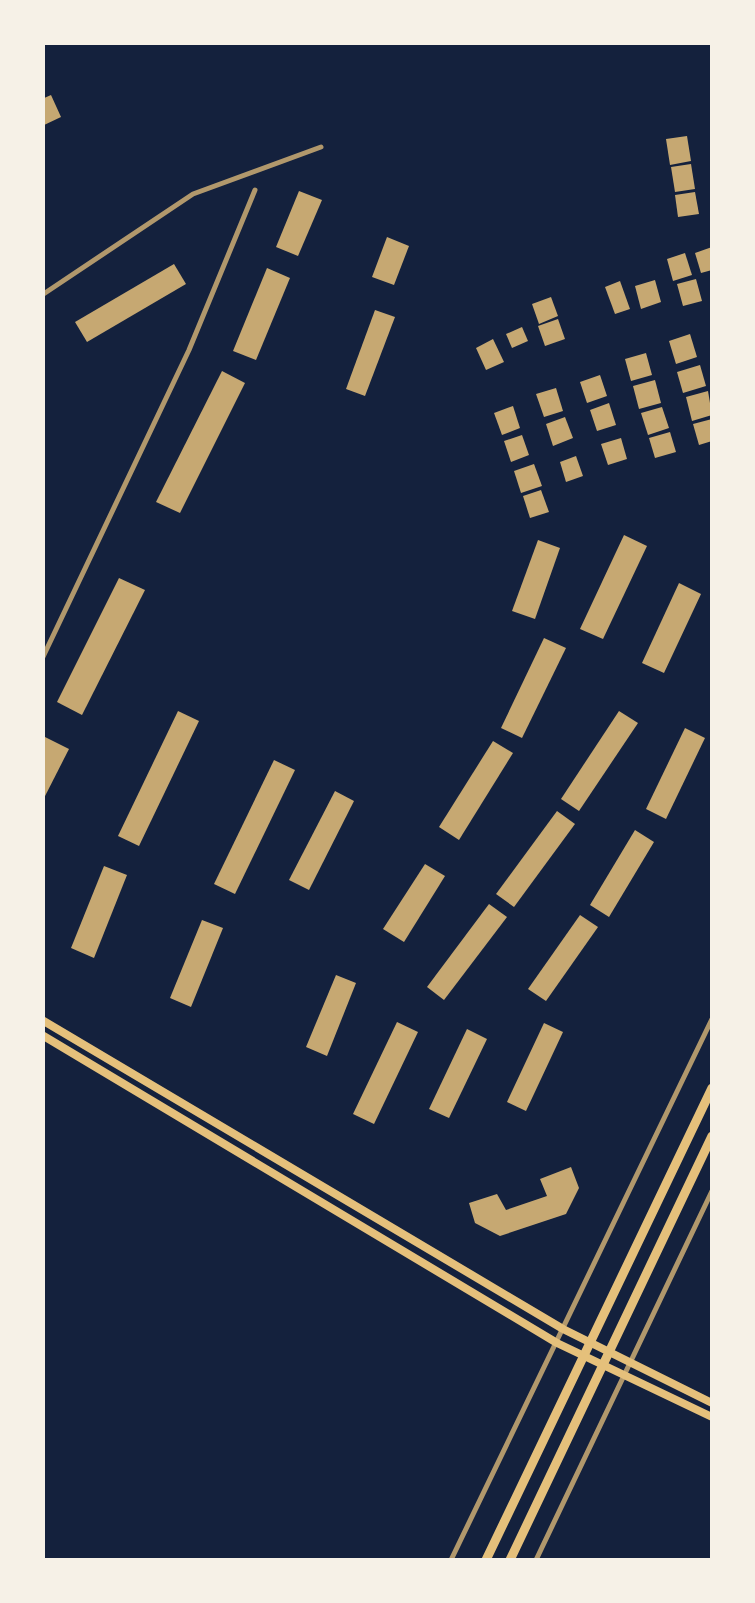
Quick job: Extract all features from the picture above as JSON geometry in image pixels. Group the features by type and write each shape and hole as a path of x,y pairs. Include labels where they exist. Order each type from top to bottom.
{"main road":[{"path":"42,1020 564,1329 712,1403"},
{"path":"42,1034 557,1343 712,1417"},
{"path":"486,1560 712,1088"},
{"path":"510,1560 712,1136"}],"street":[{"path":"42,295 193,194 321,147"},
{"path":"42,659 189,350 255,190"},
{"path":"451,1560 712,1018"},
{"path":"536,1560 712,1191"}],"building":[{"path":"51,95 61,117 42,126 42,99"},
{"path":"687,136 691,161 670,165 666,139"},
{"path":"691,164 695,189 675,192 671,167"},
{"path":"299,191 322,200 298,256 276,247"},
{"path":"695,192 699,214 678,217 675,195"},
{"path":"387,237 409,246 394,285 372,277"},
{"path":"712,247 712,270 701,273 695,253"},
{"path":"685,253 692,275 673,281 667,259"},
{"path":"174,264 186,284 87,342 75,322"},
{"path":"267,268 290,278 256,360 233,351"},
{"path":"696,279 702,301 683,306 677,284"},
{"path":"655,280 661,302 641,309 635,286"},
{"path":"620,281 630,309 615,314 605,287"},
{"path":"551,297 558,316 539,324 532,304"},
{"path":"375,310 395,317 365,396 346,389"},
{"path":"558,319 565,339 545,346 538,326"},
{"path":"522,327 528,341 512,348 506,334"},
{"path":"690,334 697,357 676,364 669,341"},
{"path":"493,339 504,362 486,370 476,348"},
{"path":"646,353 652,375 631,381 625,359"},
{"path":"700,365 706,386 683,393 677,372"},
{"path":"222,371 245,383 180,513 156,502"},
{"path":"600,375 607,396 587,403 580,382"},
{"path":"655,380 661,403 639,409 633,386"},
{"path":"556,388 563,411 544,417 536,394"},
{"path":"708,391 712,415 692,421 686,397"},
{"path":"609,403 616,425 597,431 590,410"},
{"path":"513,406 520,428 502,435 494,413"},
{"path":"662,407 669,428 648,435 641,413"},
{"path":"565,417 573,438 553,446 546,424"},
{"path":"712,419 712,441 699,445 693,424"},
{"path":"670,432 676,452 655,458 649,438"},
{"path":"522,435 529,455 511,462 504,441"},
{"path":"621,438 627,459 608,465 601,444"},
{"path":"576,456 583,476 566,482 560,462"},
{"path":"534,464 542,486 521,493 514,471"},
{"path":"541,490 549,512 530,518 523,496"},
{"path":"624,535 647,546 603,639 580,629"},
{"path":"538,540 560,548 535,619 512,611"},
{"path":"119,578 145,590 82,715 57,702"},
{"path":"679,583 701,594 664,673 642,663"},
{"path":"544,638 566,648 522,738 501,728"},
{"path":"178,711 199,721 139,846 118,836"},
{"path":"619,711 638,723 579,811 561,799"},
{"path":"685,728 705,738 666,819 646,809"},
{"path":"45,737 69,749 42,802 42,742"},
{"path":"493,741 513,753 459,840 439,827"},
{"path":"274,760 295,770 235,894 214,884"},
{"path":"335,791 354,801 309,890 289,880"},
{"path":"557,811 575,824 514,907 496,894"},
{"path":"635,830 654,842 609,917 590,905"},
{"path":"425,864 445,876 404,942 383,929"},
{"path":"104,866 127,875 94,958 71,948"},
{"path":"489,904 507,917 444,1000 427,987"},
{"path":"580,915 598,927 546,1001 528,989"},
{"path":"202,920 223,928 191,1007 170,998"},
{"path":"336,975 356,983 327,1056 306,1047"},
{"path":"397,1022 418,1032 374,1124 353,1114"},
{"path":"544,1023 563,1032 526,1111 507,1102"},
{"path":"467,1029 487,1039 449,1118 429,1109"},
{"path":"571,1167 579,1188 566,1214 500,1236 475,1223 469,1203 497,1194 506,1210 547,1196 540,1179"}]}
